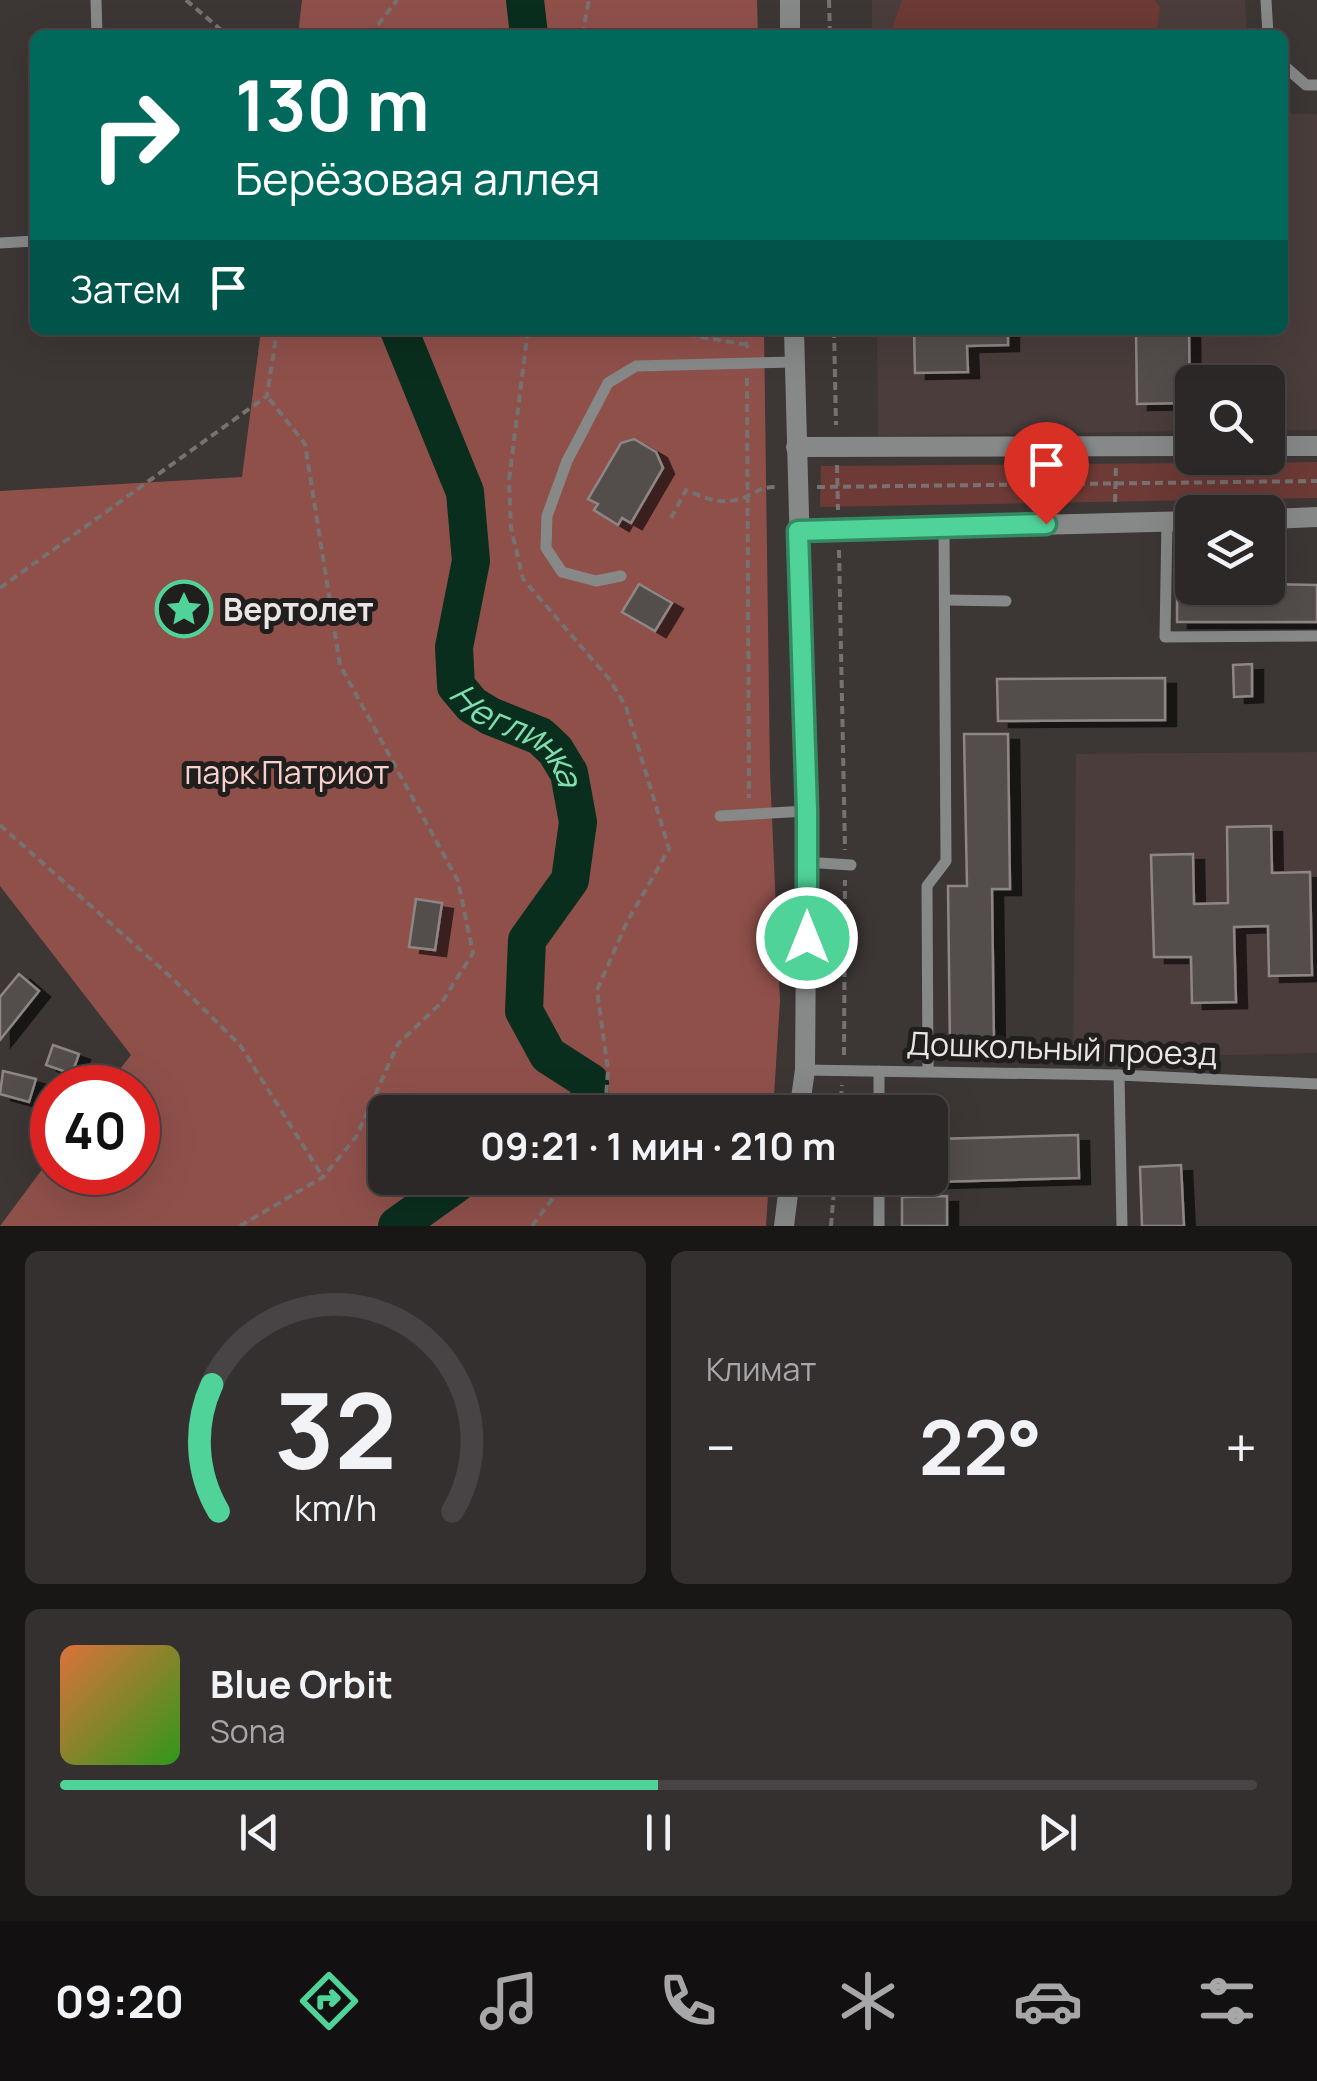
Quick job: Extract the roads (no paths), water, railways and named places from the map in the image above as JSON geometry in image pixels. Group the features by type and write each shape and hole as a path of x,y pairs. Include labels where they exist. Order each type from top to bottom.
{"street":[{"path":"790,0 790,30"},
{"path":"794,335 807,811 805,1070 801,1095"},
{"path":"796,447 1175,446"},
{"path":"1285,446 1317,446"},
{"path":"1285,519 1317,518"},
{"path":"798,531 1175,522"},
{"path":"784,1226 788,1195"}],"lane":[{"path":"96,0 97,30"},
{"path":"1266,0 1268,30"},
{"path":"1288,70 1306,86 1317,85"},
{"path":"0,243 30,241"},
{"path":"621,576 596,580 562,572 546,548 547,516 567,461 608,383 636,366 794,362"},
{"path":"1167,522 1165,637 1317,636"},
{"path":"928,1072 927,886 946,861 944,527"},
{"path":"946,600 1006,601"},
{"path":"720,816 807,811"},
{"path":"820,863 848,865"},
{"name":"Дошкольный проезд","path":"805,1070 1119,1075 1317,1084"},
{"path":"878,1071 878,1095"},
{"path":"1119,1075 1122,1226"},
{"path":"878,1195 879,1226"}],"waterway":[{"name":"Неглинка","path":"525,0 528,30"},
{"name":"Неглинка","path":"401,335 465,492 471,561 454,647 456,686 472,705 490,716 540,736 555,750 569,773 578,822 570,880 527,940 524,1011 548,1055 590,1082 589,1095"},
{"name":"Неглинка","path":"397,1226 440,1195"}],"place":[{"name":"Вертолет","path":"184,609"}],"park label":[{"name":"парк Патриот","path":"287,772"}]}
